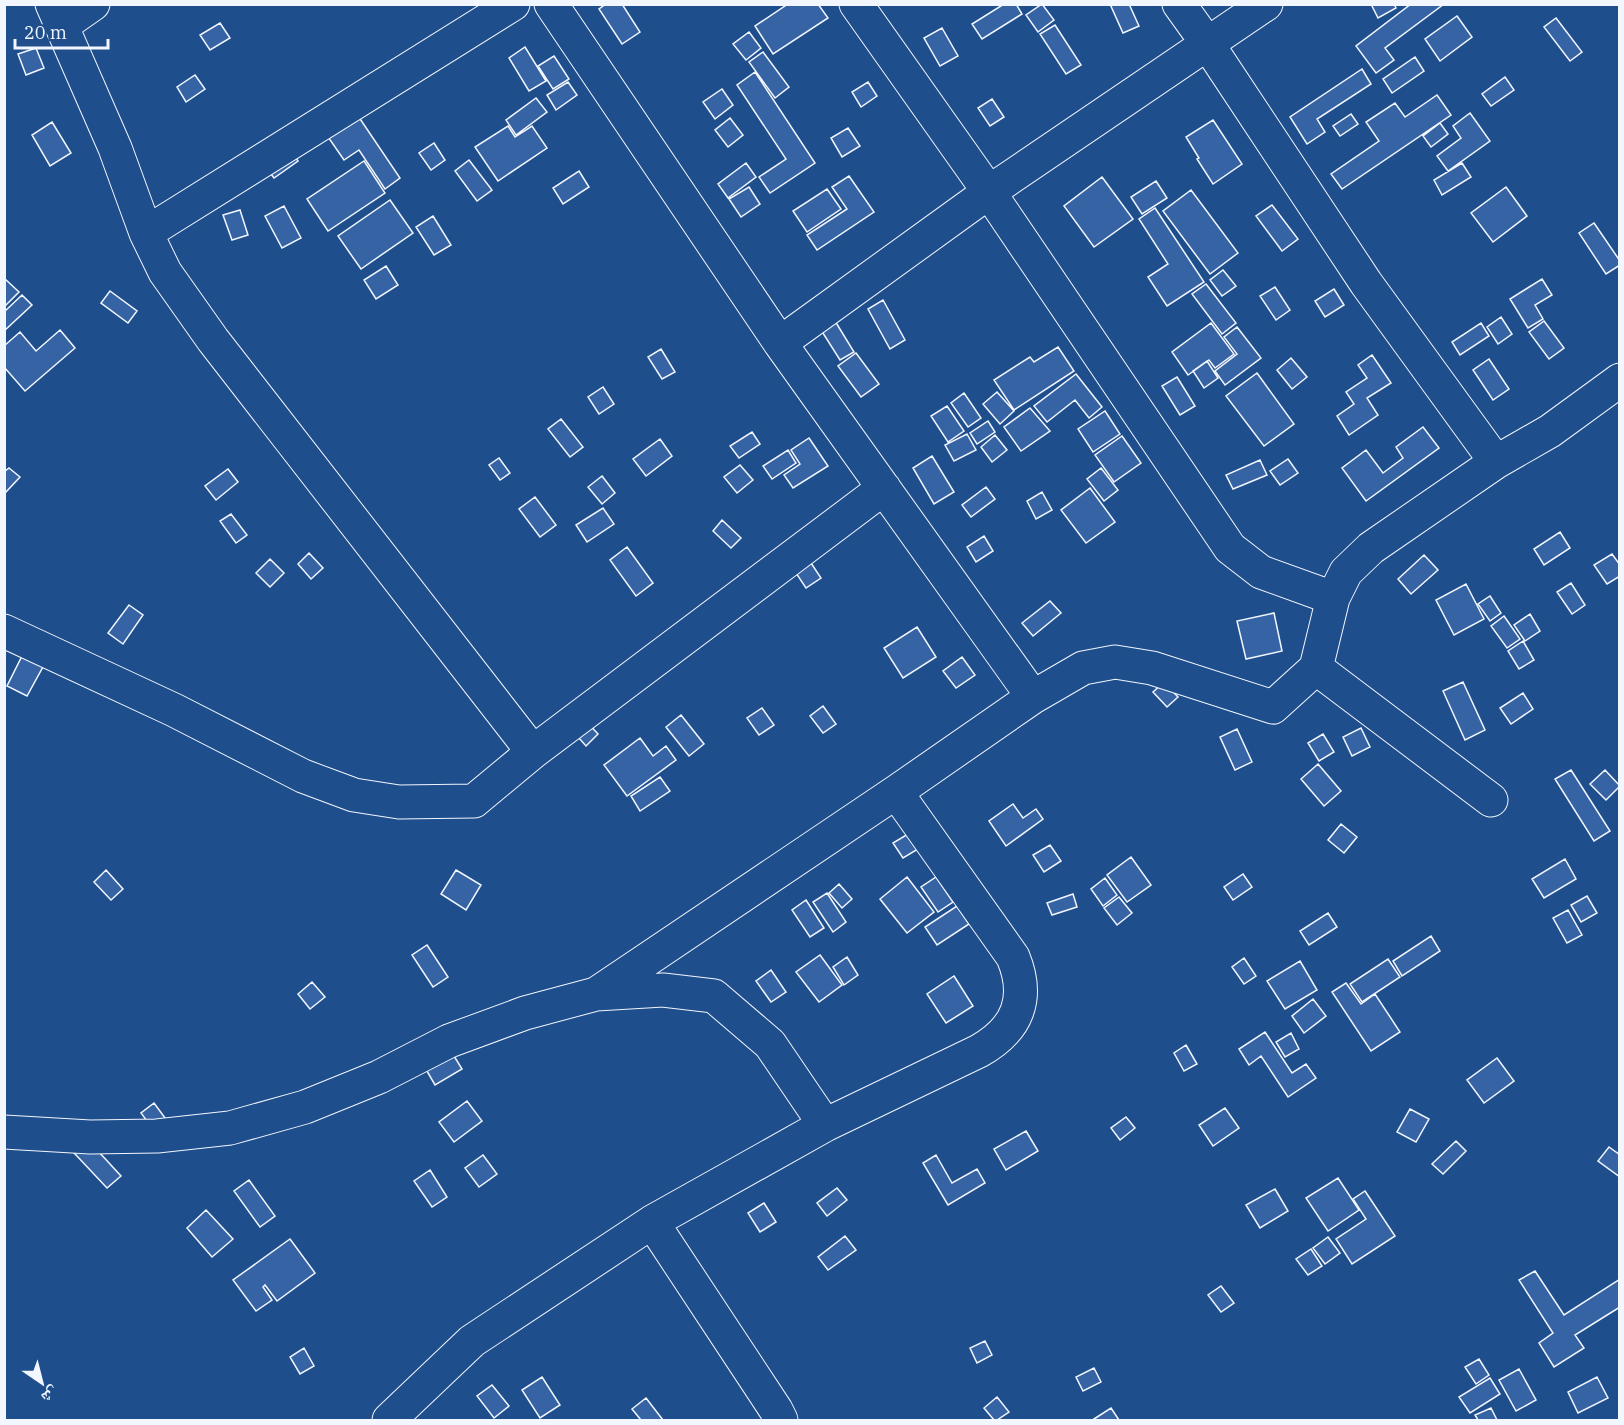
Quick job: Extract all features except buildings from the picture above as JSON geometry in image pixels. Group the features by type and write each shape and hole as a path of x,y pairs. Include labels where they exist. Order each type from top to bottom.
{"street":[{"path":"93,4 58,15 115,148 146,233 165,272 213,340 533,752"},
{"path":"146,233 513,4"},
{"path":"551,4 780,343 1034,697"},
{"path":"856,4 989,192 1230,548 1261,572 1333,598"},
{"path":"1179,4 1366,283 1496,462"},
{"path":"780,343 989,192 1266,4"},
{"path":"596,994 1034,697 1083,668 1115,662 1152,668 1273,707 1316,668 1333,598 1346,572 1371,549 1496,462 1550,431 1620,380"},
{"path":"4,631 174,710 303,776 354,795 399,802 474,801 533,752 884,488"},
{"path":"1316,668 1491,800"},
{"path":"389,1420 472,1341 652,1222 825,1125 993,1043 1005,1032 1020,1003 1019,972 1013,957 896,792"},
{"path":"4,1132 124,1137 230,1128 305,1107 379,1077 449,1041 504,1021 596,994 663,990 714,996 770,1044 825,1125"},
{"path":"652,1222 773,1417"}]}
